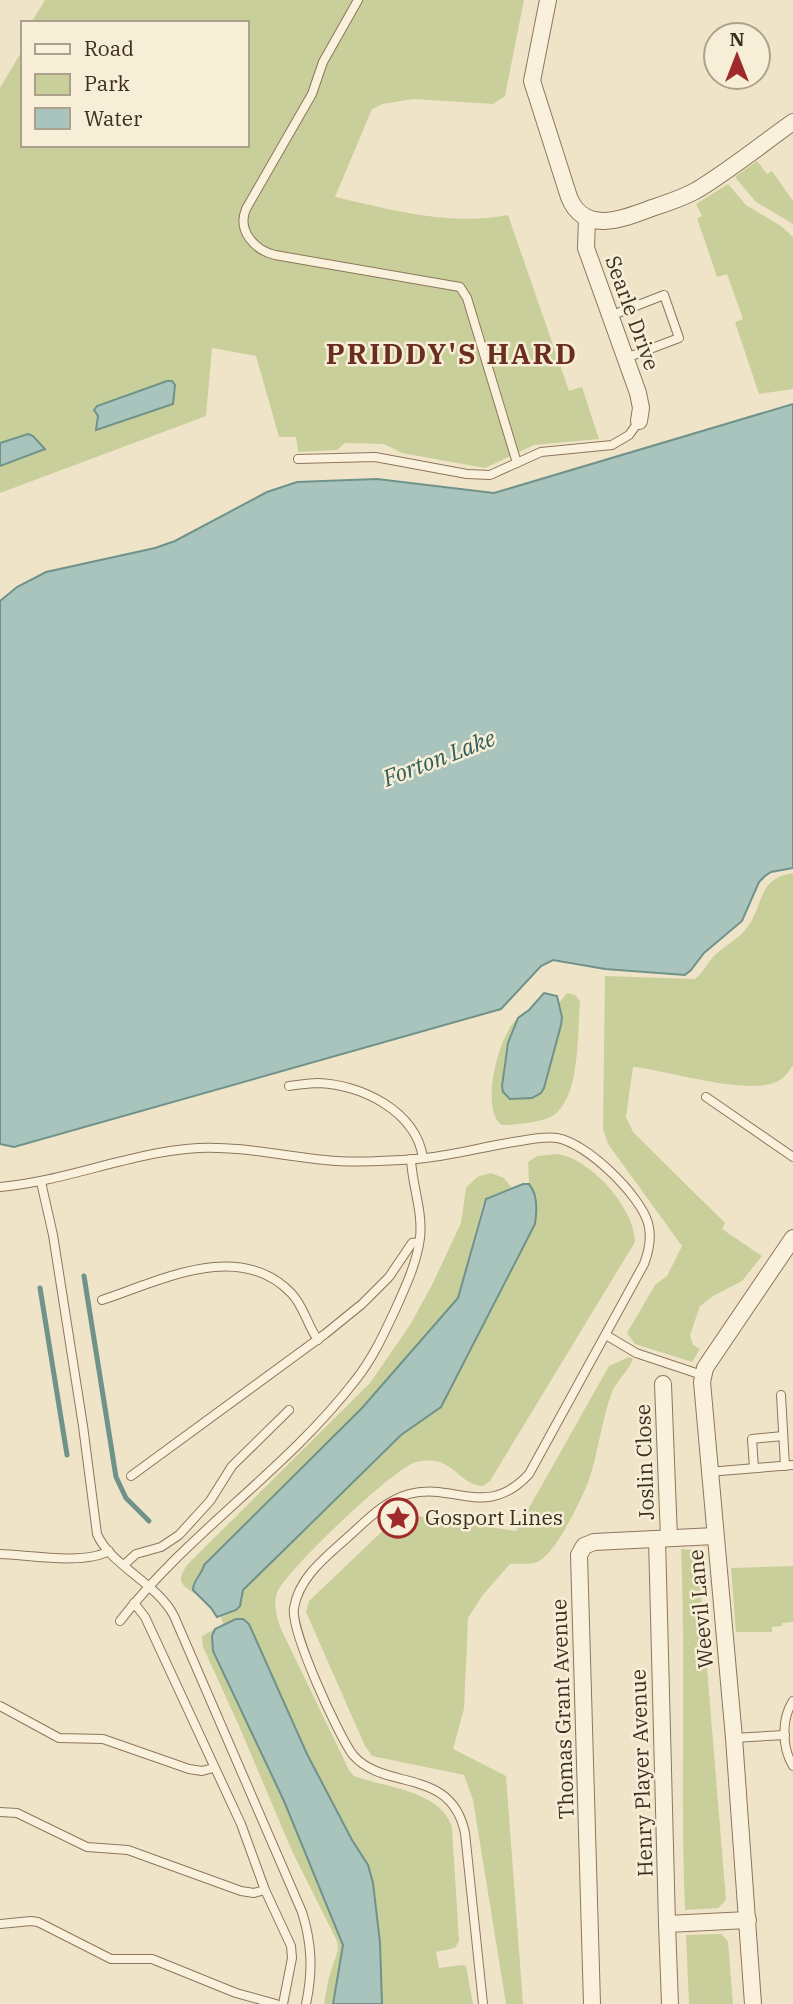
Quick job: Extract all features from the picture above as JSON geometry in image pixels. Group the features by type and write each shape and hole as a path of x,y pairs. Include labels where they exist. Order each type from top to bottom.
{"street":[{"path":"548,0 532,81 569,197 578,213 587,219 600,222 619,220 681,198 706,184 793,122"},
{"name":"Searle Drive","path":"587,219 586,248 639,398 639,421"},
{"path":"702,1375 793,1238"},
{"name":"Weevil Lane","path":"702,1375 708,1472 734,1738 753,2004"},
{"name":"Joslin Close","path":"663,1384 663,1539"},
{"name":"Thomas Grant Avenue","path":"592,2004 579,1555 584,1546 594,1542 715,1536"},
{"name":"Henry Player Avenue","path":"663,1539 667,1924"},
{"path":"670,2004 667,1924 748,1920"}],"lane":[{"path":"359,0 323,62 312,94 246,209 243,226 258,247 275,255 460,288 465,293 517,463"},
{"path":"610,316 664,295 679,338 626,358"},
{"path":"298,459 375,457 481,476 490,475 551,450 612,445 629,435 639,421"},
{"path":"289,1086 321,1083 348,1089 380,1101 405,1120 418,1140 423,1158"},
{"path":"706,1097 793,1157"},
{"path":"0,1187 41,1182 147,1156 196,1148 233,1148 334,1161 411,1159 496,1144 551,1138 572,1142 596,1157 642,1209 650,1231 649,1249 642,1269 537,1462 522,1482 502,1494 488,1498 422,1492 391,1502 367,1520 314,1569 301,1589 294,1607 294,1623 303,1647 353,1755 368,1768 429,1786 450,1802 459,1816 465,1833 483,2004"},
{"path":"120,1621 149,1586 305,1437 355,1381 389,1323 413,1265 419,1242 419,1211 411,1159"},
{"path":"41,1182 62,1287 96,1529 109,1551 167,1603 174,1616 302,1912 310,1938 312,1960 306,2004"},
{"path":"131,1476 318,1340 369,1298 389,1277 412,1242 419,1242"},
{"path":"102,1300 197,1269 245,1268 274,1280 292,1294 318,1340"},
{"path":"606,1335 636,1353 702,1375"},
{"path":"708,1472 789,1466 783,1436 781,1395"},
{"path":"125,1564 136,1554 161,1547 179,1535 206,1507 232,1466 289,1410"},
{"path":"754,1468 752,1439 783,1436"},
{"path":"0,1554 71,1558 95,1556 109,1551"},
{"path":"134,1603 145,1617 247,1839 265,1890 292,1950 283,2004"},
{"path":"793,1701 785,1719 786,1751 793,1766"},
{"path":"0,1706 59,1738 103,1739 188,1769 202,1771 213,1768"},
{"path":"734,1738 785,1735"},
{"path":"0,1812 17,1813 87,1847 128,1850 242,1891 254,1893 265,1890"},
{"path":"0,1924 38,1922 111,1959 152,1959 236,1993 276,2004"}],"green space":[{"path":"45,0 524,0 505,96 493,104 413,99 383,104 372,109 335,197 442,218 508,215 569,391 582,387 599,439 534,445 485,468 402,453 384,444 345,443 337,450 298,452 296,437 279,437 256,356 212,348 206,416 0,493 0,88 21,52 21,147 248,147 248,21 32,21"},
{"path":"757,161 767,174 772,171 793,201 793,224 756,202 735,177"},
{"path":"728,184 746,205 781,226 793,237 793,389 759,394 735,322 743,319 727,274 717,277 697,218 702,216 696,204"},
{"path":"793,873 793,1065 787,1074 778,1081 765,1085 748,1086 633,1067 626,1117 633,1132 725,1223 722,1229 762,1256 742,1281 700,1306 690,1335 693,1345 700,1349 692,1362 635,1344 627,1333 655,1285 667,1276 682,1246 608,1144 603,1129 605,976 695,979 716,954 746,929 767,887 781,876"},
{"path":"567,993 575,995 580,1001 576,1062 563,1106 544,1120 502,1125 495,1117 492,1089 504,1039 518,1018 504,1062 503,1092 510,1099 532,1098 562,1017 558,1004"},
{"path":"557,1154 583,1165 608,1187 627,1214 635,1242 490,1481 483,1486 474,1484 447,1465 429,1460 404,1468 365,1500 299,1564 277,1593 275,1602 281,1629 349,1770 354,1776 424,1798 446,1815 452,1827 459,1941 455,1948 436,1952 439,1968 466,1966 473,2004 382,2004 380,1943 373,1883 368,1865 307,1754 249,1624 243,1619 223,1624 221,1617 236,1610 243,1590 401,1435 441,1407 487,1316 533,1187 529,1184 528,1162 537,1156"},
{"path":"491,1173 504,1178 512,1188 493,1195 483,1204 458,1298 362,1408 195,1579 193,1591 197,1595 187,1588 181,1579 187,1565 370,1383 410,1325 432,1285 461,1223 466,1188 477,1177"},
{"path":"629,1357 633,1359 613,1390 589,1480 560,1538 537,1562 510,1564 482,1596 468,1618 464,1709 453,1749 506,1776 523,2004 506,2004 473,1800 464,1775 372,1756 365,1746 306,1612 309,1601 395,1519 410,1515 516,1531 609,1366"},
{"path":"681,1549 691,1550 700,1582 726,1900 718,1908 685,1910 683,1639"},
{"path":"793,1566 793,1622 772,1627 772,1632 736,1632 731,1568"},
{"path":"215,1629 212,1636 213,1651 284,1801 343,1945 333,2004 324,2004 338,1950 337,1941 292,1851 203,1647 202,1636"},
{"path":"721,1934 728,1941 733,2004 689,2004 686,1935"}],"water":[{"path":"172,381 175,385 173,404 96,430 98,416 94,410 97,406"},
{"name":"Forton Lake","path":"793,404 793,868 771,872 759,882 742,921 704,953 691,970 685,975 605,969 553,960 541,966 501,1009 14,1147 0,1144 0,601 17,587 46,572 155,548 175,541 267,492 297,482 377,479 494,493"},
{"path":"28,434 45,449 0,466 0,443"},
{"path":"544,993 557,996 562,1017 544,1088 532,1098 510,1099 503,1092 502,1086 508,1043 518,1018"},
{"path":"529,1184 534,1193 535,1224 441,1407 401,1435 243,1590 240,1606 236,1610 217,1617 193,1590 204,1565 362,1408 458,1298 486,1199"},
{"path":"236,1619 243,1619 249,1624 307,1754 368,1865 373,1883 380,1943 382,2004 333,2004 343,1945 284,1801 213,1651 212,1636 215,1629"}],"waterway":[{"path":"84,1276 116,1477 126,1498 149,1521"},
{"path":"40,1288 67,1455"}],"place":[{"name":"Gosport Lines","path":"398,1518"}],"district":[{"name":"PRIDDY'S HARD","path":"452,354"}]}
